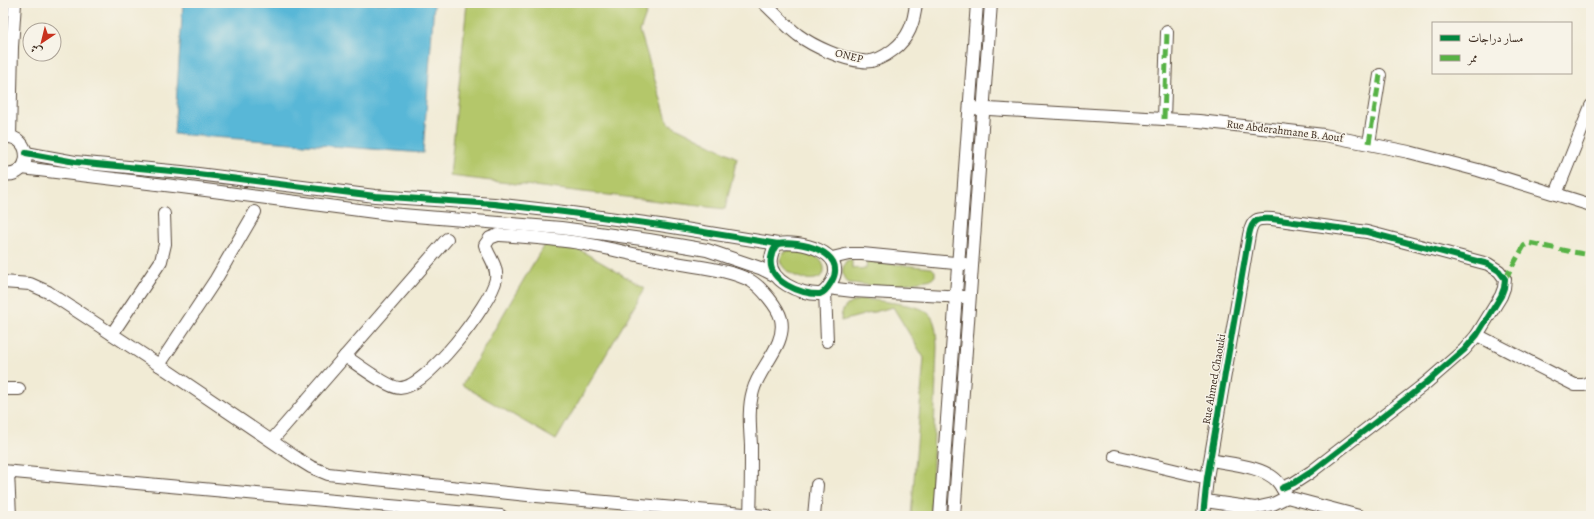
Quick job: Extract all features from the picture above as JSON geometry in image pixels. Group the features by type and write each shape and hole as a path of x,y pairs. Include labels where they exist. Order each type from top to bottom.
{"street":[{"path":"3,174 12,175 22,168 25,164 26,153 21,142 6,137 9,17 15,3"},
{"name":"ONEP","path":"764,3 798,35 844,57 863,62 881,58 900,45 911,29 915,16 916,3"},
{"path":"940,516 971,108 977,3"},
{"path":"954,516 991,3"},
{"path":"1164,119 1167,32"},
{"path":"1369,143 1380,75"},
{"path":"1556,194 1591,106"},
{"name":"Rue Abderahmane B. Aouf","path":"971,108 1164,119 1290,131 1369,143 1446,161 1591,205"},
{"path":"22,168 390,214 561,228 649,240 707,250 760,268 774,275 785,283 806,292 820,294 826,289 835,274 832,258 821,251 790,244 778,244 660,225 564,212 494,204 375,196 182,172 75,162 26,153"},
{"path":"159,365 216,279 255,212"},
{"path":"112,334 161,261 165,244 164,214"},
{"name":"Rue Ahmed Chaouki","path":"1203,516 1207,478 1247,245 1250,228 1255,221 1262,218 1272,218 1367,232 1488,264 1501,273 1505,279 1505,285 1501,296 1477,334"},
{"path":"345,356 389,385 399,388 413,384 435,366 469,327 493,289 496,277 493,262 485,245 490,238 498,234 584,244 672,263 715,269 750,281 760,288 773,305 779,314 781,326 780,337 759,374 752,397 750,515"},
{"path":"272,440 447,239"},
{"path":"774,275 771,267 771,260 774,249 778,244"},
{"path":"832,258 849,254 862,254 973,265"},
{"path":"3,282 30,284 38,287 112,334 311,467 328,474 537,496 767,516"},
{"path":"826,289 970,298"},
{"path":"826,289 827,341"},
{"path":"1205,501 1255,508 1273,504 1294,483 1311,472 1426,383 1464,350 1477,334 1575,385 1584,385 1591,381"},
{"path":"3,389 19,389"},
{"path":"1115,456 1207,478"},
{"path":"1210,460 1246,467 1261,472 1277,480 1284,492 1359,516"},
{"path":"10,516 6,472 501,516"},
{"path":"814,516 817,485"}],"green space":[{"path":"467,3 650,3 640,31 668,123 737,158 725,209 450,176"},
{"path":"551,233 645,288 556,440 462,385"},
{"path":"789,250 801,251 814,255 822,263 824,268 823,275 818,278 805,279 786,270 780,260 783,253"},
{"path":"852,259 852,268 866,269 867,261 932,268 935,271 935,276 932,279 888,287 849,283 844,279 843,267 846,261"},
{"path":"863,299 920,308 930,315 935,327 937,347 931,516 911,516 924,358 893,307 841,321 844,308 850,303"}],"water":[{"path":"183,3 434,3 423,153 174,134"}],"marked path":[{"path":"1164,119 1167,32"},
{"path":"1369,143 1380,75"},
{"path":"1505,279 1524,246 1529,243 1591,255"}],"cycle path":[{"path":"26,153 75,162 182,172 375,196 494,204 564,212 660,225 778,244 797,244 818,250 827,255 833,262 835,271 832,281 826,290 820,294 812,294 795,289 780,280 774,273 771,266 772,252 778,244"},
{"path":"1203,516 1207,478 1249,235 1250,230 1256,221 1259,219 1272,219 1367,232 1488,264 1499,271 1505,279 1501,296 1477,335 1464,350 1426,383 1311,472 1294,483 1282,488"}]}
